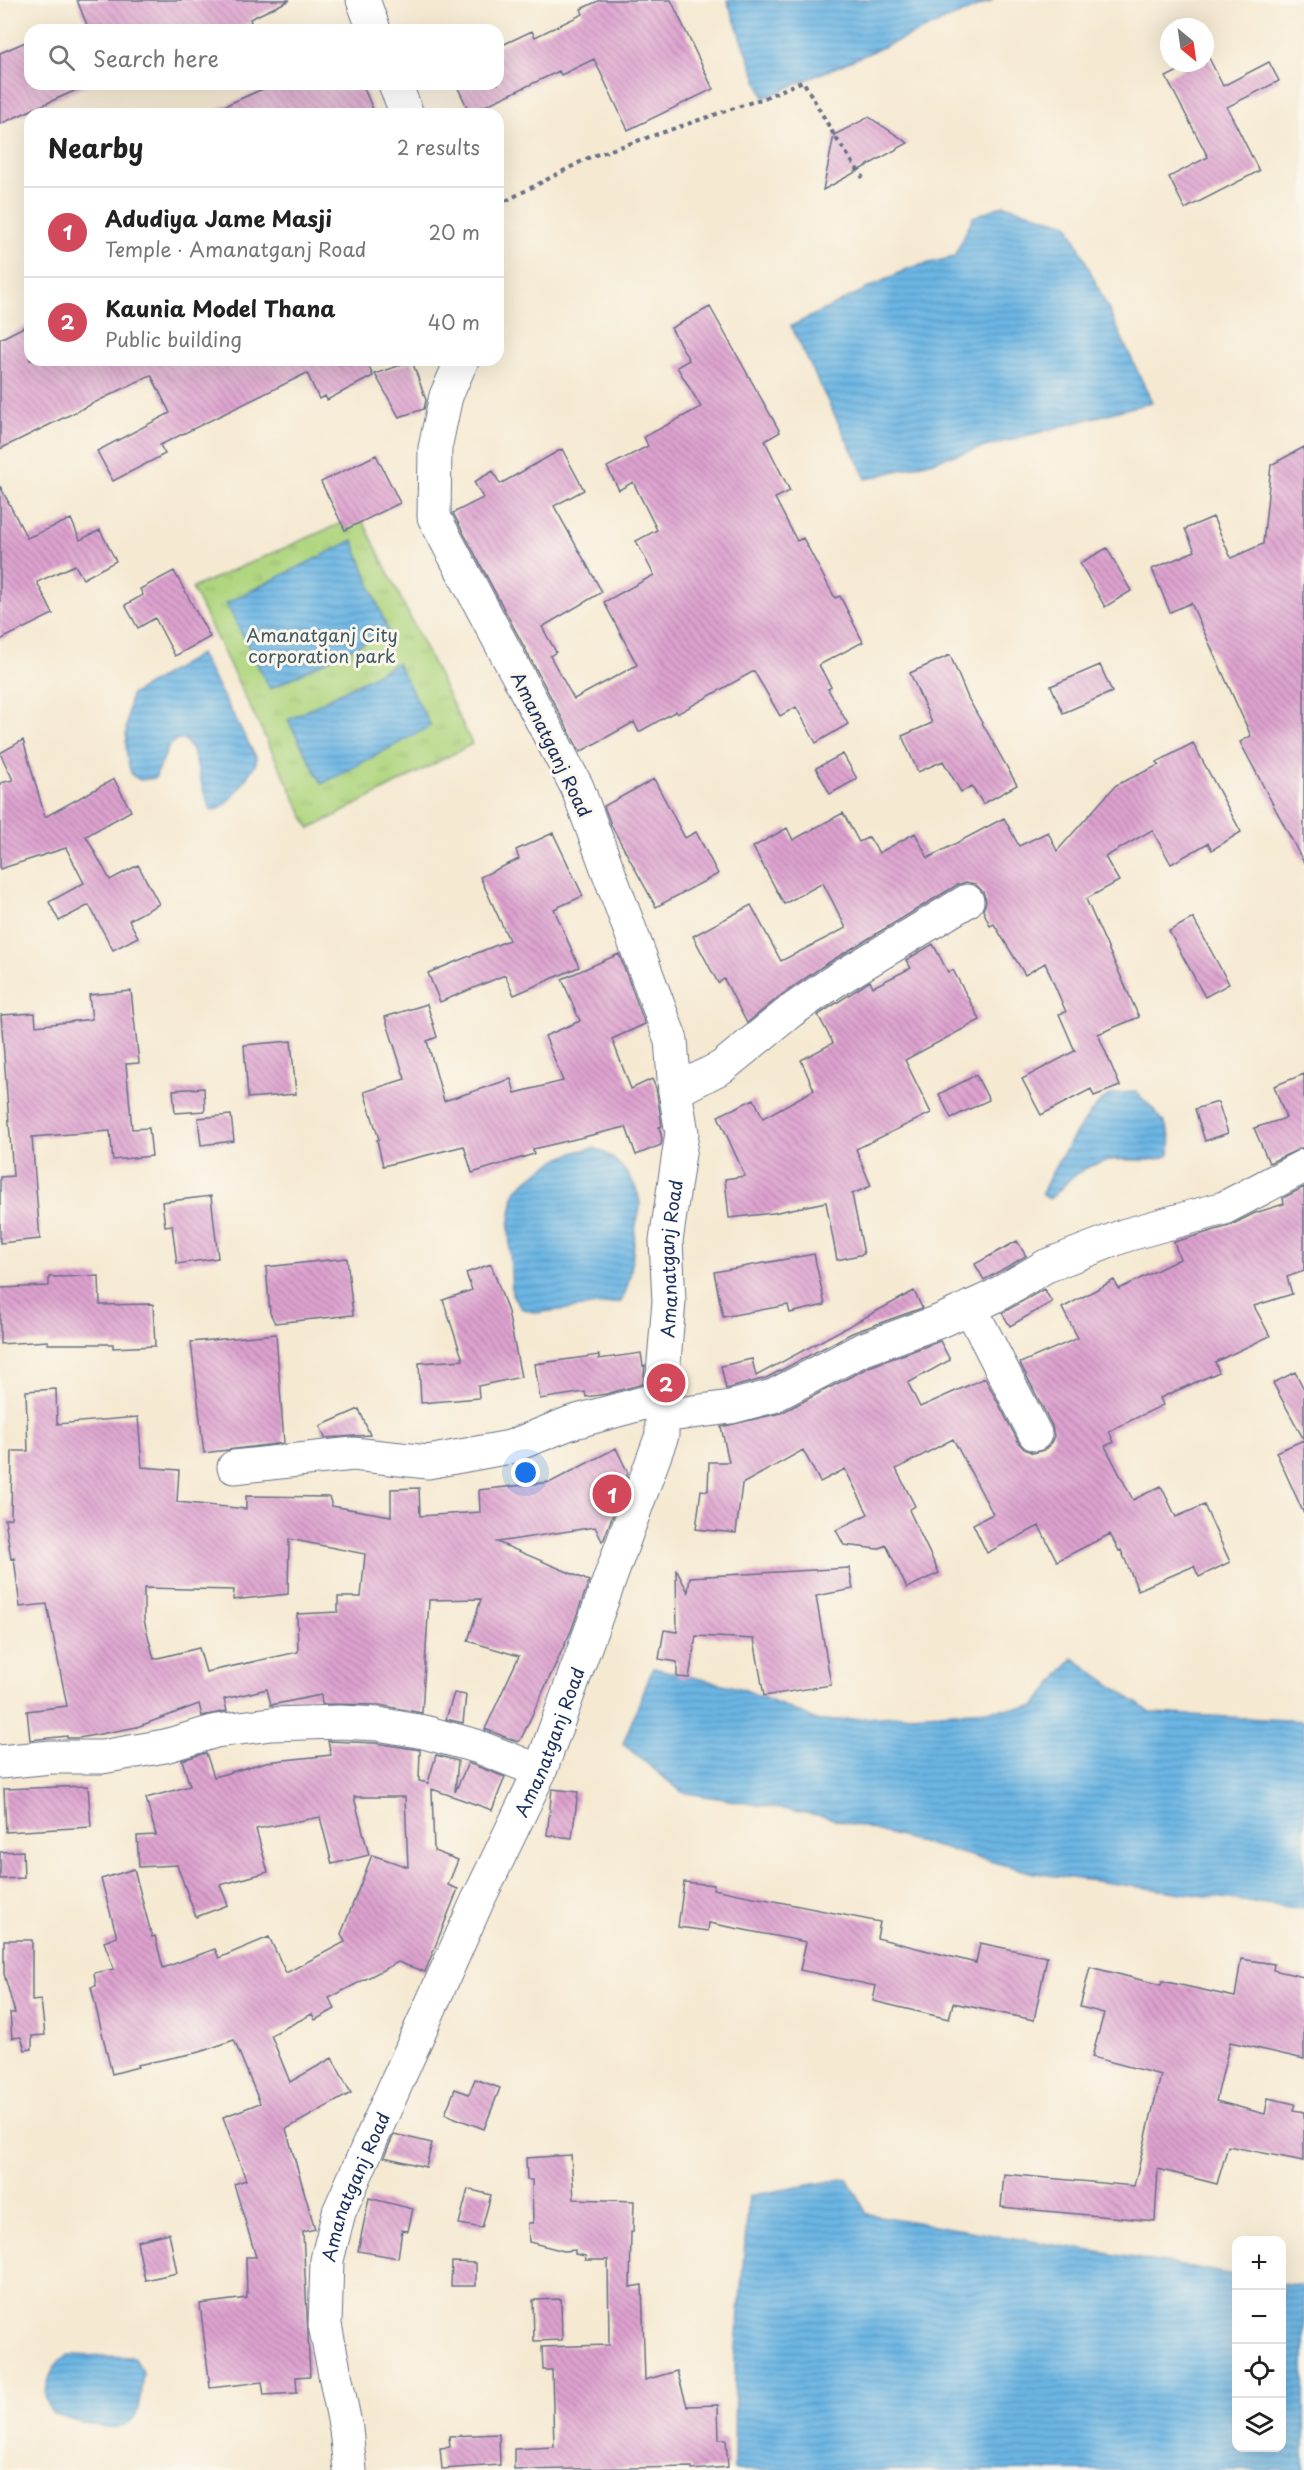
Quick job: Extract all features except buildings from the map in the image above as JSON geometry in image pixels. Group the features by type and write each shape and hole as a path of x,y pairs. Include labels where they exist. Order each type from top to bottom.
{"main road":[{"path":"363,0 372,24"},
{"path":"397,90 405,108"},
{"name":"Amanatganj Road","path":"350,2470 346,2429 325,2325 327,2260 339,2212 477,1902 540,1771 662,1435 669,1301 666,1241 682,1133 675,1091 671,1040 576,787 434,517 435,448 446,396 459,366"},
{"path":"675,1091 722,1067 791,1011 833,982 967,901"},
{"path":"234,1467 353,1454 428,1462 510,1446 570,1423 662,1407 731,1407 773,1396 861,1350 970,1307 1046,1266 1126,1235 1224,1208 1304,1166"},
{"path":"970,1307 1035,1434"},
{"path":"0,1762 51,1757 102,1757 165,1746 216,1731 271,1724 340,1722 378,1724 424,1732 476,1746 540,1771"}],"path":[{"path":"504,202 590,158 764,98 803,81 834,135 863,178"}],"green space":[{"name":"Amanatganj City corporation park","path":"360,515 472,744 310,829 192,588"}],"water":[{"path":"727,0 993,0 764,98"},
{"path":"1004,205 1068,224 1152,402 866,479 791,326 909,268 954,257 973,217"},
{"path":"353,540 388,631 270,689 226,603"},
{"path":"200,654 256,757 256,763 237,791 225,804 212,811 204,794 194,757 185,740 177,739 169,746 155,778 140,780 132,775 126,746 126,725 131,695"},
{"path":"397,663 431,726 322,784 288,720"},
{"path":"1136,1092 1156,1112 1167,1128 1171,1145 1169,1155 1152,1160 1116,1160 1099,1163 1073,1177 1049,1199 1042,1194 1071,1141 1100,1103 1111,1095"},
{"path":"594,1148 610,1156 630,1177 640,1203 630,1274 621,1302 536,1313 521,1308 512,1294 509,1226 515,1191 551,1163 582,1150"},
{"path":"1073,1658 1151,1713 1304,1721 1304,1909 1034,1873 823,1816 682,1792 623,1744 653,1668 743,1689 819,1721 1034,1707"},
{"path":"847,2178 867,2214 1232,2274 1232,2452 1286,2452 1286,2284 1304,2286 1304,2470 734,2470 735,2359 749,2196"},
{"path":"67,2355 134,2357 143,2372 138,2409 130,2422 121,2426 98,2426 53,2414 47,2399 48,2382 55,2366"}],"place":[{"name":"Kaunia Model Thana","path":"666,1383"},
{"name":"Adudiya Jame Masji","path":"612,1494"}]}
